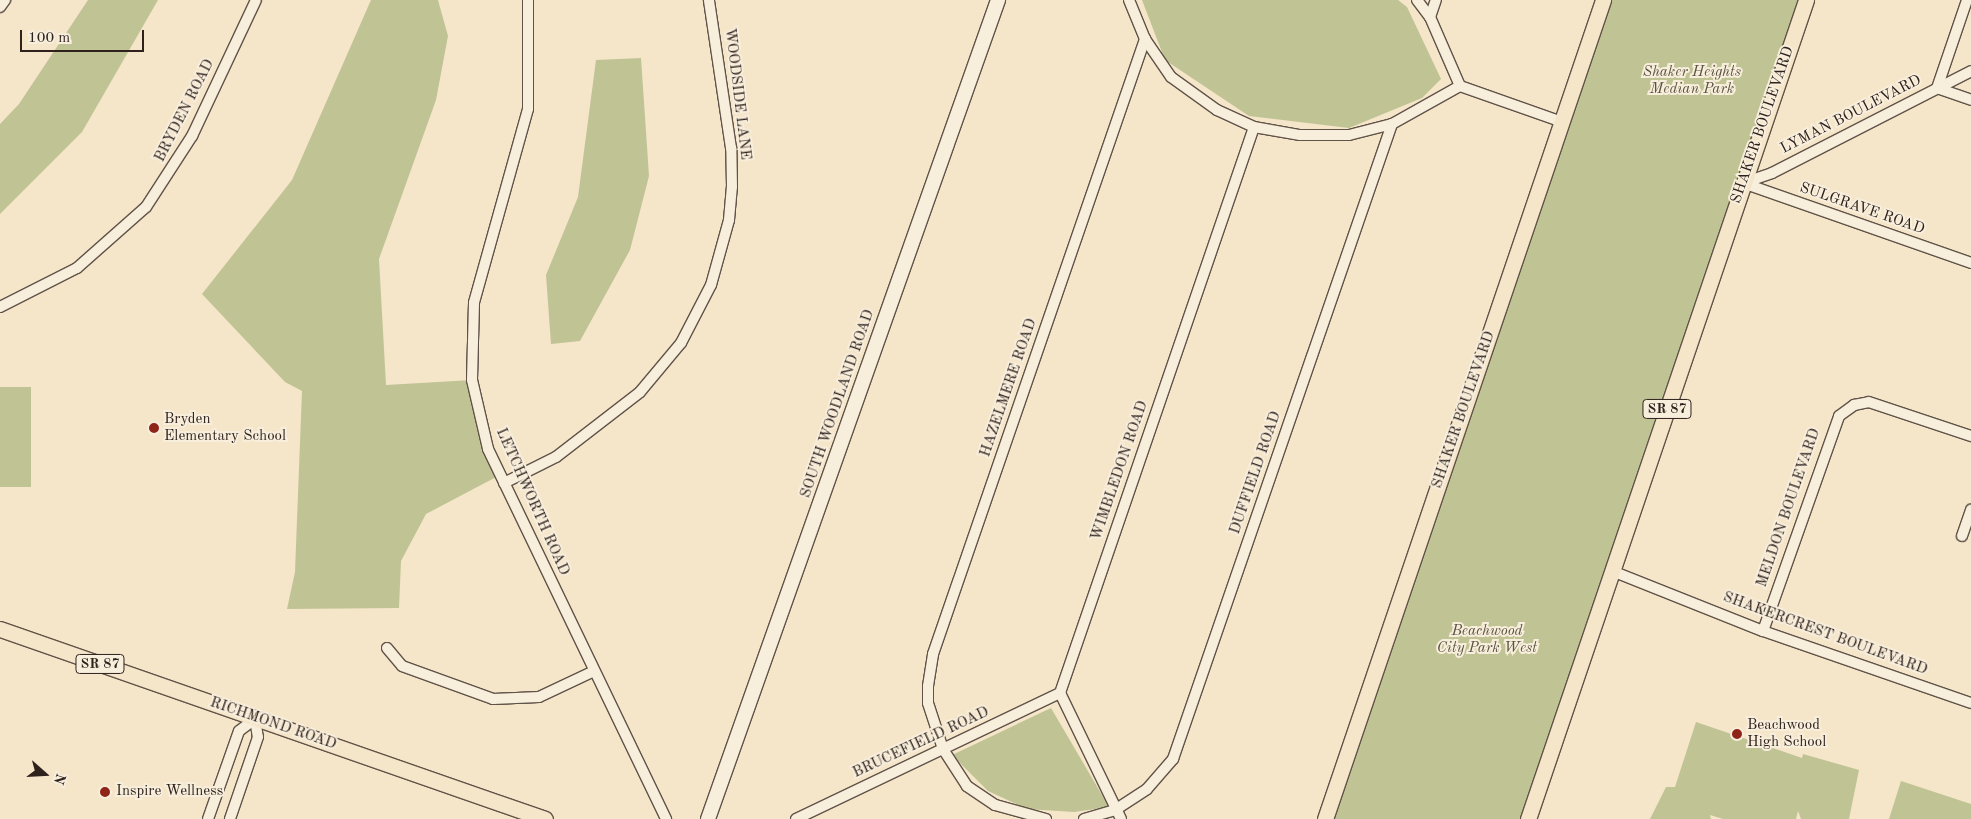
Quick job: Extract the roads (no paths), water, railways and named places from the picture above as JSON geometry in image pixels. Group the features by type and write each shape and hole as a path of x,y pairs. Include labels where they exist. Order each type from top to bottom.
{"main road":[{"name":"SHAKER BOULEVARD","path":"1325,819 1603,0"},
{"name":"SHAKER BOULEVARD","path":"1528,819 1806,0"},
{"name":"RICHMOND ROAD","path":"0,630 545,819"}],"street":[{"path":"0,7 4,0"},
{"name":"BRYDEN ROAD","path":"0,307 77,268 146,207 192,136 256,0"},
{"name":"LETCHWORTH ROAD","path":"528,0 530,81 522,140 481,266 471,343 478,410 504,484 666,819"},
{"name":"WOODSIDE LANE","path":"504,484 556,457 640,392 681,343 711,285 729,220 732,177 709,0"},
{"name":"SOUTH WOODLAND ROAD","path":"708,819 998,0"},
{"path":"1129,0 1145,39 1171,77 1217,110 1254,127 1300,135 1349,135 1392,124 1460,86"},
{"path":"1417,0 1430,17 1460,86 1562,122"},
{"path":"1430,17 1436,0"},
{"path":"1967,0 1937,88 1971,100"},
{"name":"HAZELMERE ROAD","path":"1046,819 996,806 967,786 943,749 928,704 933,654 1145,39"},
{"name":"LYMAN BOULEVARD","path":"1743,183 1772,173 1971,71"},
{"name":"DUFFIELD ROAD","path":"1118,814 1160,776 1185,729 1392,124"},
{"name":"WIMBLEDON ROAD","path":"1060,693 1254,127"},
{"name":"SULGRAVE ROAD","path":"1743,183 1971,263"},
{"name":"MELDON BOULEVARD","path":"1763,631 1839,416 1854,405 1869,402 1971,436"},
{"path":"1962,536 1971,510"},
{"name":"SHAKERCREST BOULEVARD","path":"1612,571 1763,631 1971,703"},
{"path":"387,648 402,666 493,699 538,697 594,671"},
{"path":"1060,693 1118,814 1084,819"},
{"name":"BRUCEFIELD ROAD","path":"796,819 1060,693"},
{"path":"208,819 239,730 255,719 258,737 230,819"}],"place":[{"name":"Bryden Elementary School","path":"154,428"},
{"name":"Beachwood High School","path":"1737,734"},
{"name":"Inspire Wellness","path":"105,792"}],"park label":[{"name":"Shaker Heights Median Park","path":"1692,80"},
{"name":"Beachwood City Park West","path":"1487,640"}]}
